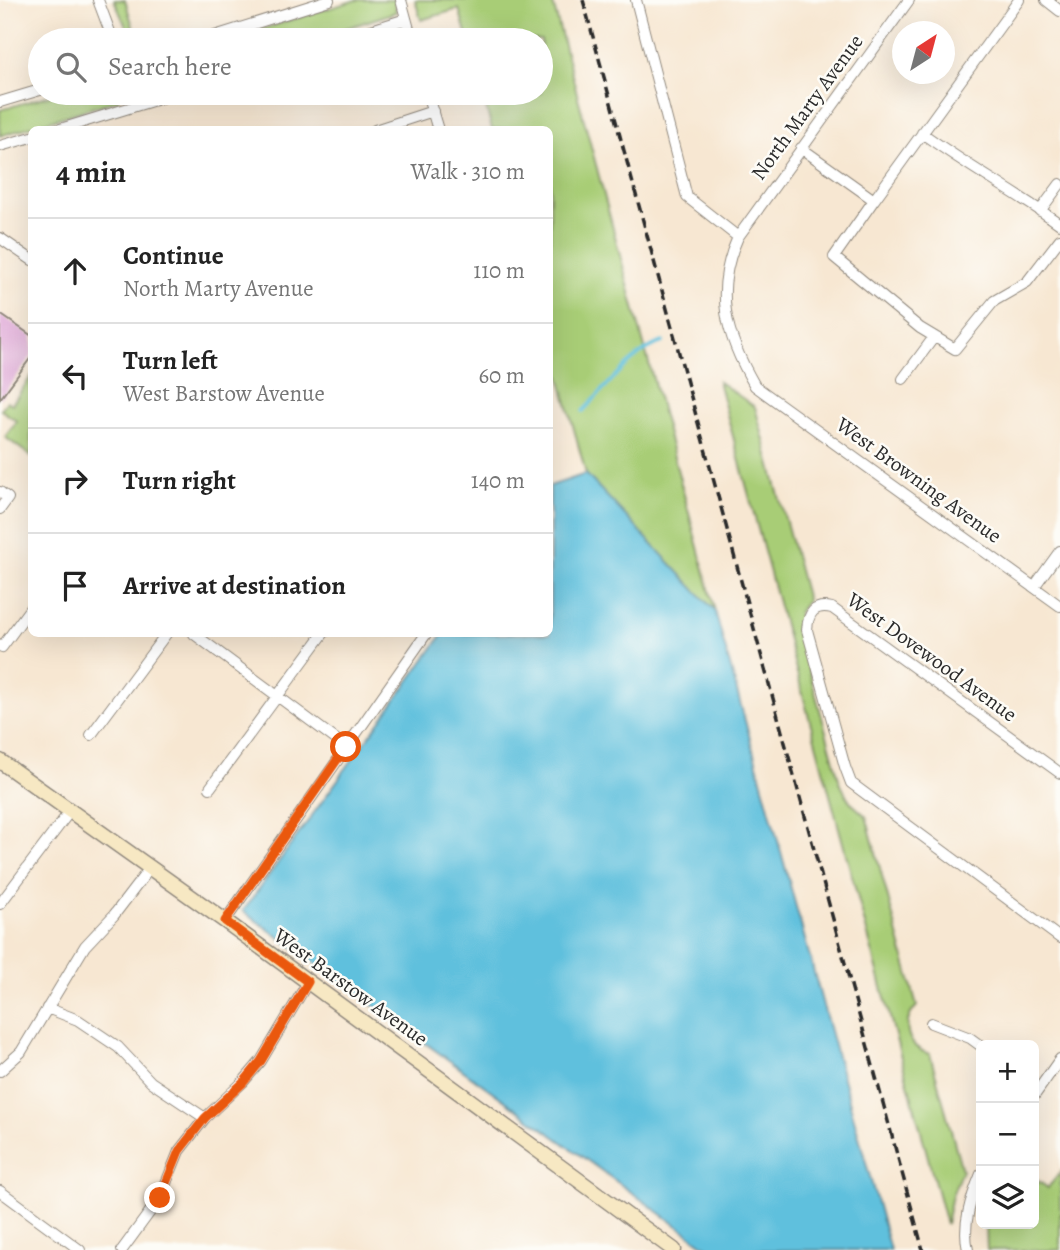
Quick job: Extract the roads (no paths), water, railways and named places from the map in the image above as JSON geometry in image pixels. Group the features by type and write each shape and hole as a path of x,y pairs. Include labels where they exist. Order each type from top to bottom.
{"street":[{"path":"98,0 108,28"},
{"path":"240,28 329,0"},
{"path":"401,0 409,28"},
{"path":"636,0 687,197 738,237"},
{"name":"North Marty Avenue","path":"755,386 738,357 729,331 725,306 729,256 738,237 909,0"},
{"path":"1019,0 834,257 920,328 955,349 994,301 1027,282 1060,239"},
{"path":"1046,0 1060,11"},
{"path":"378,28 406,19"},
{"path":"0,102 28,94"},
{"path":"70,126 141,105"},
{"path":"431,105 437,126"},
{"path":"386,126 433,111"},
{"path":"922,133 1060,224"},
{"path":"0,146 28,138"},
{"path":"801,148 874,200"},
{"path":"1041,211 1060,184"},
{"path":"0,238 28,257"},
{"path":"903,379 934,337"},
{"name":"West Browning Avenue","path":"755,386 1060,606"},
{"path":"0,492 8,498 0,509"},
{"path":"1034,587 1060,551"},
{"name":"West Dovewood Avenue","path":"1060,773 832,608 822,606 813,609 808,618 807,630 851,783 1060,938"},
{"path":"0,646 2,647 28,611"},
{"path":"91,735 164,637"},
{"path":"198,637 346,747"},
{"path":"210,788 321,637"},
{"path":"225,921 424,637"},
{"name":"West Barstow Avenue","path":"0,761 225,921 664,1247"},
{"path":"0,904 69,811"},
{"path":"0,1071 21,1052 85,946 114,915 150,868"},
{"path":"122,1250 160,1198 179,1151 205,1118 243,1083 261,1061 308,982"},
{"path":"47,1008 78,1020 118,1047 151,1082 205,1118"},
{"path":"931,1023 976,1042"},
{"path":"1039,1085 1060,1059"},
{"path":"968,1250 967,1220 976,1185"},
{"path":"0,1191 80,1250"}],"water":[{"path":"586,474 715,611 890,1250 711,1250 243,911 441,637 553,637 553,485"}],"waterway":[{"path":"583,411 641,353 663,342"}],"railway":[{"path":"583,0 923,1250"}]}
